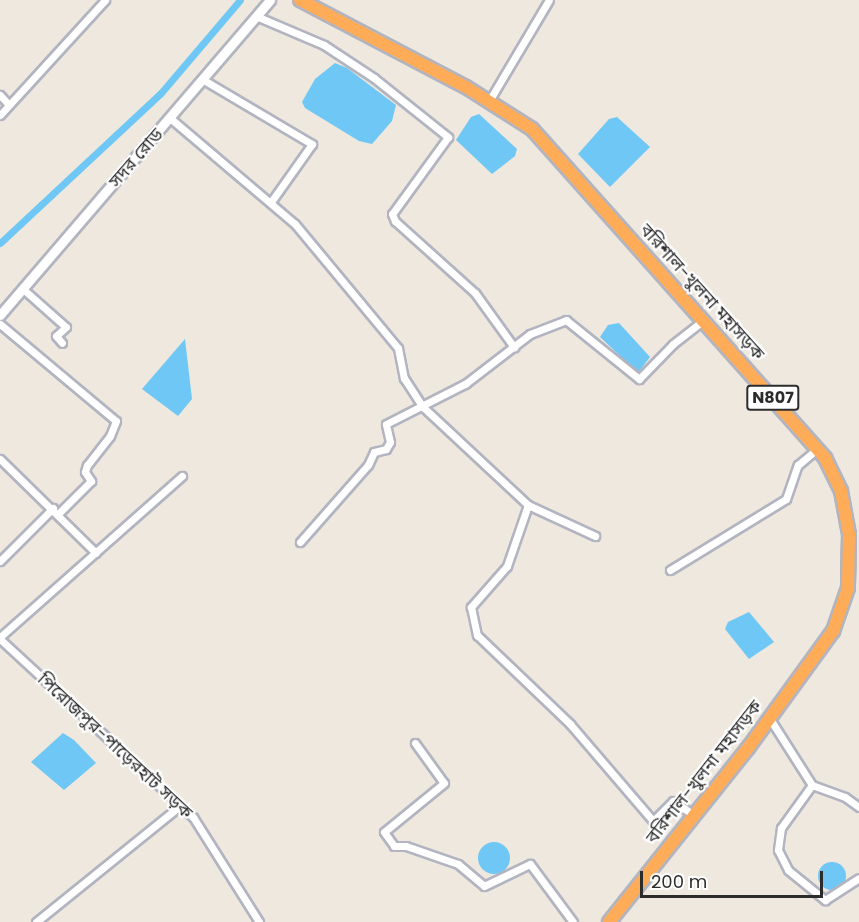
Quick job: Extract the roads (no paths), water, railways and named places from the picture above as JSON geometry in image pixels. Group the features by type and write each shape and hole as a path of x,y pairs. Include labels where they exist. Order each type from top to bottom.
{"highway":[{"name":"বরিশাল-খুলনা মহাসড়ক","path":"307,2 489,101 532,129 817,449 841,491 849,534 848,588 833,631 770,719 609,922"}],"street":[{"path":"0,115 105,0"},
{"name":"সদর রোড","path":"0,315 270,0"},
{"path":"489,101 549,0"},
{"path":"256,16 324,45 374,78 448,137 392,214 395,221 475,293 514,347"},
{"path":"202,79 312,144 272,202"},
{"path":"0,95 9,105"},
{"path":"170,118 215,159 272,202 295,224 398,348 404,378 423,407 528,505 595,536"},
{"path":"23,289 66,327 56,336 62,343"},
{"path":"300,542 368,465 374,452 386,449 390,442 386,424 423,407 485,371 514,347 547,325 566,320 639,379 673,344 704,320"},
{"path":"0,324 116,421 110,436 87,465 85,472 91,481 0,561"},
{"path":"670,570 786,499 798,465 817,449"},
{"path":"0,459 56,511 96,554"},
{"path":"0,638 182,476"},
{"path":"528,505 507,566 471,607 477,635 570,724 652,822 673,801 694,814"},
{"name":"পিরোজপুর-পাড়েরহাট সড়ক","path":"0,638 193,817 259,922"},
{"path":"770,719 812,785 845,797 859,807"},
{"path":"415,743 444,783 384,832 394,846 406,846 458,864 484,886 530,864 573,922"},
{"path":"812,785 781,828 778,850 788,870 825,900 859,878"},
{"path":"36,922 180,806"}],"water":[{"path":"335,63 347,68 396,105 392,121 372,144 359,141 305,108 302,102 315,79"},
{"path":"479,114 517,149 515,156 492,174 456,140 471,117"},
{"path":"617,117 650,147 610,187 578,154 609,119"},
{"path":"619,323 650,357 638,373 600,337 608,325"},
{"path":"185,339 192,399 178,416 142,389"},
{"path":"749,612 774,642 749,659 725,629 728,622"},
{"path":"63,733 74,740 96,763 64,790 31,762"},
{"path":"494,842 505,847 510,858 505,869 494,874 483,869 478,858 483,847"},
{"path":"832,862 842,866 846,876 842,886 832,890 822,886 818,876 822,866"}],"waterway":[{"path":"0,243 160,94 240,0"}]}
